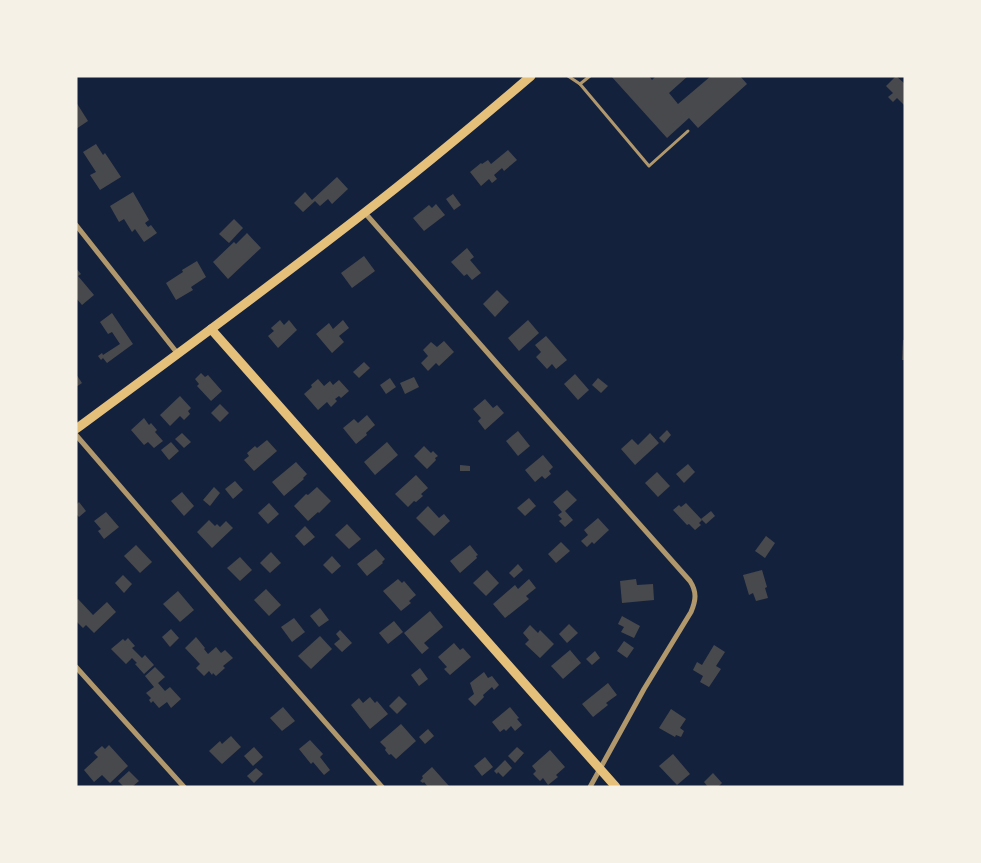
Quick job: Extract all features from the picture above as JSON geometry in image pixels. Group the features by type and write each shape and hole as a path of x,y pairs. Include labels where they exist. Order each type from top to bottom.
{"main road":[{"path":"76,429 365,212 531,76"},
{"path":"211,329 616,787"}],"street":[{"path":"365,212 695,588 694,605 691,612 644,689 590,787"},
{"path":"76,225 178,354"},
{"path":"76,435 382,787"},
{"path":"76,667 184,787"}],"lane":[{"path":"568,76 580,84 649,166 688,131"},
{"path":"580,84 590,76"}],"building":[{"path":"611,76 649,76 652,80 656,76 688,76 669,93 678,104 711,76 740,76 747,84 698,128 689,118 667,138"},
{"path":"896,76 905,82 905,106 897,98 893,102 888,97 893,93 886,86"},
{"path":"76,102 88,121 76,129"},
{"path":"96,144 103,155 105,153 121,177 100,190 90,175 96,172 83,152"},
{"path":"508,150 517,160 504,171 502,168 494,175 497,179 492,183 489,179 481,186 470,172 488,160 491,164"},
{"path":"337,177 348,189 332,204 328,199 320,206 315,201 303,212 294,203 305,192 312,200"},
{"path":"133,192 149,220 145,223 148,227 151,225 157,233 144,242 135,229 132,232 124,219 119,222 110,206"},
{"path":"453,194 461,205 454,210 446,199"},
{"path":"436,204 445,215 424,231 413,218 429,205 432,208"},
{"path":"234,219 243,228 229,243 219,234"},
{"path":"247,233 261,248 228,279 213,262 234,242 236,244"},
{"path":"467,248 474,257 470,260 481,273 472,280 467,274 464,276 451,262"},
{"path":"364,256 375,271 352,288 341,273"},
{"path":"197,261 206,277 191,287 193,290 176,300 166,283"},
{"path":"76,268 81,274 78,276 94,295 82,305 76,298"},
{"path":"497,290 509,302 495,317 483,304"},
{"path":"112,313 133,344 107,363 98,356 102,353 103,355 120,344 112,332 108,334 100,322"},
{"path":"280,320 284,325 289,320 297,330 278,348 268,336 274,331 271,328"},
{"path":"343,320 349,328 339,336 344,342 332,353 316,334 329,323 333,329"},
{"path":"528,320 539,333 519,351 508,338"},
{"path":"546,336 567,360 556,369 552,364 547,369 536,357 541,352 535,345"},
{"path":"903,340 905,340 905,360 902,360"},
{"path":"444,341 454,352 439,366 436,363 428,371 421,363 428,356 423,350 431,342 437,347"},
{"path":"364,362 370,368 359,378 353,372"},
{"path":"201,373 205,377 208,375 222,391 211,401 197,386 199,384 195,379"},
{"path":"76,374 82,383 76,387"},
{"path":"575,374 589,390 578,400 564,384"},
{"path":"414,377 419,387 405,394 400,383"},
{"path":"390,378 396,387 386,394 380,385"},
{"path":"598,378 608,386 601,393 592,385"},
{"path":"318,379 324,386 330,381 333,385 339,380 349,391 341,398 339,396 335,399 337,401 331,407 327,402 318,410 304,394"},
{"path":"180,396 191,408 188,411 190,414 184,420 180,416 170,426 160,415"},
{"path":"485,399 493,408 497,405 504,413 485,430 478,421 481,418 473,409"},
{"path":"220,404 229,413 220,422 211,413"},
{"path":"367,415 375,425 356,444 343,428 354,419 358,423"},
{"path":"144,418 149,425 151,423 157,430 155,432 163,441 154,448 148,442 144,445 131,430"},
{"path":"667,430 671,435 664,443 659,438"},
{"path":"518,431 530,446 518,456 506,441"},
{"path":"182,433 191,442 184,448 175,439"},
{"path":"650,433 659,443 635,465 621,449 632,439 638,445"},
{"path":"267,440 277,451 254,471 244,460 249,456 247,453 255,446 257,448"},
{"path":"171,442 179,451 169,460 161,450"},
{"path":"387,442 398,455 375,475 364,462"},
{"path":"424,446 431,453 433,451 438,456 427,469 414,456"},
{"path":"543,455 553,467 549,471 551,474 545,479 542,476 535,482 525,470"},
{"path":"296,462 307,474 304,479 284,496 272,482"},
{"path":"688,464 695,472 684,483 676,474"},
{"path":"460,465 470,466 470,471 460,471"},
{"path":"657,472 670,486 658,497 645,483"},
{"path":"416,475 428,488 421,494 423,496 408,507 395,494"},
{"path":"235,481 243,490 233,499 225,489"},
{"path":"214,487 220,493 210,506 203,500"},
{"path":"317,487 331,501 308,521 294,506 306,494 308,495"},
{"path":"567,490 577,500 565,511 573,520 565,527 559,521 562,519 558,515 562,512 553,502"},
{"path":"182,492 194,506 184,516 171,501"},
{"path":"529,498 536,506 525,516 517,508"},
{"path":"79,502 86,511 79,517 76,514 76,505"},
{"path":"269,503 279,514 268,524 258,513"},
{"path":"686,503 702,520 699,523 701,525 695,530 689,524 687,525 673,510 679,505 681,507"},
{"path":"428,506 439,518 444,514 450,521 434,536 416,518"},
{"path":"711,511 715,516 706,524 701,519"},
{"path":"106,512 119,527 104,539 98,531 101,529 94,521"},
{"path":"598,518 609,530 594,544 592,542 587,547 581,541 588,535 584,530"},
{"path":"209,520 215,526 217,524 220,527 226,521 233,528 212,548 197,532"},
{"path":"347,524 361,539 349,549 335,535"},
{"path":"305,526 315,537 304,546 295,536"},
{"path":"766,536 775,543 765,558 755,551"},
{"path":"561,542 570,551 556,563 548,554"},
{"path":"136,545 152,562 140,573 124,556"},
{"path":"470,545 478,555 476,556 477,558 460,573 450,561"},
{"path":"376,549 385,559 383,563 367,576 357,564"},
{"path":"271,552 281,563 270,573 260,563"},
{"path":"332,556 341,566 332,574 323,565"},
{"path":"240,557 252,570 240,581 227,568"},
{"path":"518,564 523,570 514,578 509,573"},
{"path":"487,570 499,583 486,596 473,583"},
{"path":"762,570 768,598 756,601 753,593 749,595 743,575"},
{"path":"123,575 132,584 124,593 115,583"},
{"path":"398,579 402,583 404,581 416,595 409,601 411,603 401,611 383,591"},
{"path":"529,579 536,588 526,596 529,599 505,618 493,604 515,585 518,589"},
{"path":"636,579 637,585 653,584 654,600 622,603 620,581"},
{"path":"266,589 281,605 269,616 254,600"},
{"path":"178,591 194,610 180,622 163,604"},
{"path":"78,599 93,615 107,602 116,612 94,633 86,625 83,628 76,621 76,601"},
{"path":"320,608 329,620 319,627 310,616"},
{"path":"430,611 443,627 424,643 429,648 422,654 404,633"},
{"path":"622,616 640,626 634,638 621,632 624,627 618,624"},
{"path":"294,618 305,632 292,642 281,627"},
{"path":"394,621 403,632 388,644 379,633"},
{"path":"569,624 578,633 567,643 559,634"},
{"path":"530,625 538,633 540,630 554,644 540,658 525,644 529,640 523,633"},
{"path":"171,629 179,638 170,647 162,637"},
{"path":"340,630 352,643 342,652 334,644 340,639 336,634"},
{"path":"320,636 332,649 311,669 298,656"},
{"path":"196,637 208,654 216,647 221,653 225,650 233,658 223,666 225,668 216,676 213,673 212,675 209,671 204,676 196,668 200,664 185,648"},
{"path":"128,638 135,646 132,648 142,658 145,655 154,665 144,674 132,658 126,664 111,649 123,639 125,641"},
{"path":"624,641 634,648 627,658 617,651"},
{"path":"454,643 460,650 463,648 471,657 450,675 444,669 447,667 438,657"},
{"path":"714,645 725,652 716,666 721,669 709,687 700,682 703,676 693,670 697,662 702,665"},
{"path":"570,650 581,663 563,679 551,666"},
{"path":"595,651 600,658 592,665 586,659"},
{"path":"155,667 165,677 158,683 165,691 170,687 181,699 171,708 167,702 159,708 153,701 151,703 149,700 151,698 146,693 154,687 145,676"},
{"path":"420,668 428,679 419,686 411,675"},
{"path":"484,672 488,678 492,676 499,685 494,690 492,687 475,706 468,699 474,694 470,683"},
{"path":"608,683 617,695 606,703 608,705 593,717 582,704"},
{"path":"399,696 407,704 397,714 389,706"},
{"path":"370,697 375,703 377,701 388,714 370,729 351,705 359,698 363,703"},
{"path":"283,707 295,721 282,731 270,718"},
{"path":"510,707 522,725 515,731 511,726 506,731 504,729 500,732 492,722"},
{"path":"671,709 686,719 680,728 684,731 681,737 676,735 675,737 659,728"},
{"path":"401,724 416,741 396,759 391,754 389,755 385,750 386,748 380,742"},
{"path":"428,729 434,736 425,744 419,737"},
{"path":"231,736 241,747 222,764 209,751 220,741 222,744"},
{"path":"310,740 323,754 320,757 330,770 324,775 313,762 311,764 299,749"},
{"path":"109,745 128,766 110,783 102,775 94,782 84,770 98,757 94,753 102,746 105,749"},
{"path":"254,747 263,757 253,766 244,756"},
{"path":"517,747 524,753 515,763 508,756"},
{"path":"550,750 565,767 556,775 558,777 548,785 543,778 540,781 533,774 536,771 532,766"},
{"path":"673,754 690,774 677,785 659,766"},
{"path":"485,757 493,767 482,776 474,766"},
{"path":"505,760 512,768 503,777 494,771"},
{"path":"432,767 448,787 428,787 424,782 420,781 423,778 422,776"},
{"path":"256,768 263,774 254,783 247,776"},
{"path":"129,771 139,781 132,787 124,787 118,781"},
{"path":"713,773 722,783 718,787 708,787 704,782"}]}
